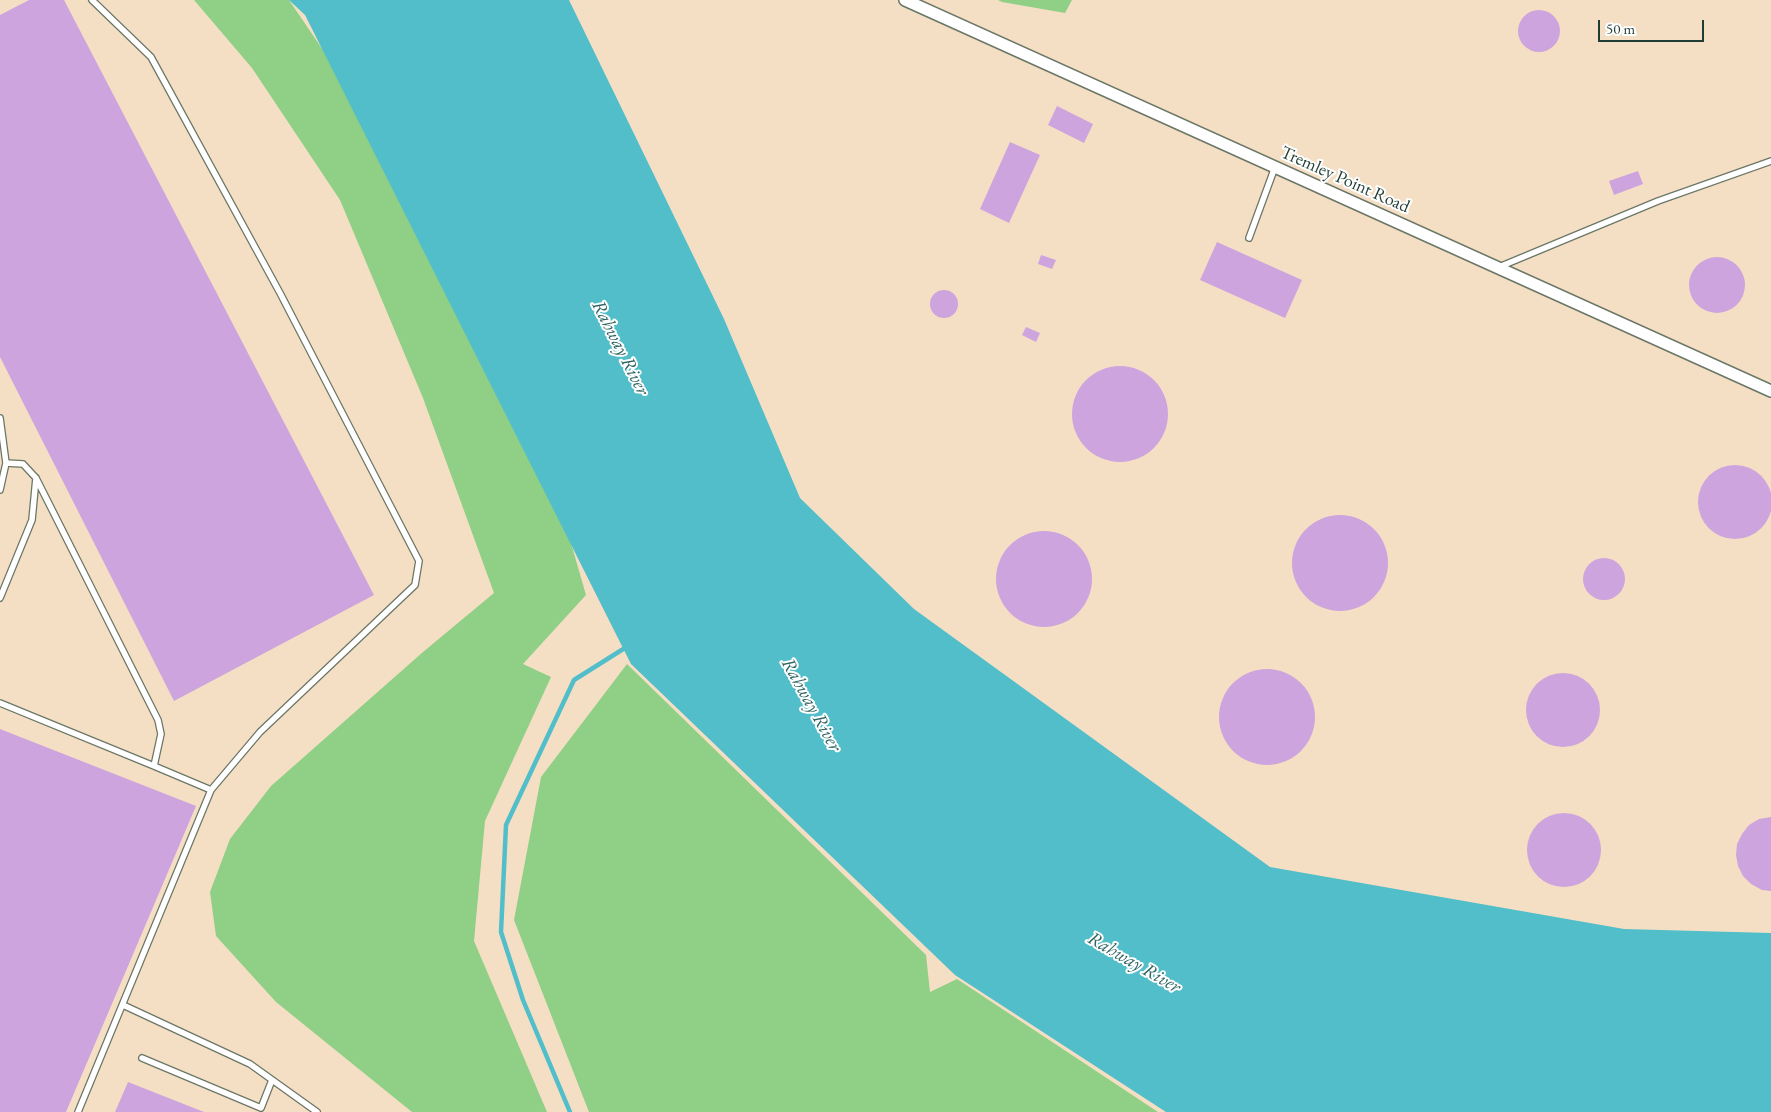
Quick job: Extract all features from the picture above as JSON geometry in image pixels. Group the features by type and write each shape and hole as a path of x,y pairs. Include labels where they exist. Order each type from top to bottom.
{"street":[{"name":"Tremley Point Road","path":"905,0 1771,391"}],"lane":[{"path":"78,1112 211,790 260,732 415,585 419,561 280,293 151,57 92,0"},
{"path":"1498,268 1658,201 1771,161"},
{"path":"1249,238 1275,167"},
{"path":"0,418 6,463 0,490"},
{"path":"6,463 23,464 36,478 158,720 161,734 154,766"},
{"path":"0,598 32,520 36,478"},
{"path":"0,703 211,790"},
{"path":"123,1005 250,1064 317,1112"},
{"path":"142,1058 261,1108 272,1080"}],"green space":[{"path":"194,0 289,0 450,237 560,505 586,595 523,664 551,677 485,821 474,941 547,1112 412,1112 276,1002 216,936 210,892 230,839 271,786 423,652 494,593 423,398 340,200 252,68"},
{"path":"998,0 1072,0 1065,13"},
{"path":"627,664 926,955 930,992 957,979 1158,1112 589,1112 514,920 541,777"}],"water":[{"name":"Rahway River","path":"289,0 569,0 724,319 800,498 914,609 1270,867 1624,929 1771,933 1771,1112 1166,1112 955,975 631,664 305,15"}],"building":[{"path":"29,0 64,0 374,595 174,701 0,357 0,15"},
{"path":"1543,10 1551,13 1557,19 1560,31 1557,43 1551,49 1535,52 1527,49 1521,43 1518,27 1521,19 1527,13"},
{"path":"1057,106 1093,124 1084,143 1048,125"},
{"path":"1010,142 1040,155 1009,223 980,209"},
{"path":"1638,171 1643,184 1614,195 1609,181"},
{"path":"1217,242 1302,280 1285,318 1200,280"},
{"path":"1041,255 1056,260 1052,269 1038,264"},
{"path":"1711,257 1723,257 1733,261 1741,269 1745,285 1741,301 1733,309 1723,313 1711,313 1701,309 1693,301 1689,291 1689,279 1693,269 1701,261"},
{"path":"944,290 954,294 958,304 954,314 944,318 934,314 930,304 934,294"},
{"path":"1026,327 1040,333 1036,342 1022,335"},
{"path":"1120,366 1138,370 1154,380 1164,396 1168,414 1164,432 1154,448 1138,458 1120,462 1102,458 1086,448 1076,432 1072,414 1076,396 1086,380 1102,370"},
{"path":"1735,465 1749,468 1761,476 1769,488 1772,502 1769,516 1761,528 1749,536 1735,539 1721,536 1709,528 1701,516 1698,502 1701,488 1709,476 1721,468"},
{"path":"1340,515 1358,519 1374,529 1384,545 1388,563 1384,581 1374,597 1358,607 1340,611 1322,607 1306,597 1296,581 1292,563 1296,545 1306,529 1322,519"},
{"path":"1044,531 1062,535 1078,545 1088,561 1092,579 1088,597 1078,613 1062,623 1044,627 1026,623 1010,613 1000,597 996,579 1000,561 1010,545 1026,535"},
{"path":"1608,558 1616,561 1622,567 1625,579 1622,591 1616,597 1600,600 1592,597 1586,591 1583,575 1586,567 1592,561"},
{"path":"1267,669 1285,673 1301,683 1311,699 1315,717 1311,735 1301,751 1285,761 1267,765 1249,761 1233,751 1223,735 1219,717 1223,699 1233,683 1249,673"},
{"path":"1563,673 1577,676 1589,684 1597,696 1600,710 1597,724 1589,736 1577,744 1563,747 1549,744 1537,736 1529,724 1526,710 1529,696 1537,684 1549,676"},
{"path":"0,729 196,806 66,1112 0,1112"},
{"path":"1564,813 1578,816 1590,824 1598,836 1601,850 1598,864 1590,876 1578,884 1564,887 1550,884 1538,876 1530,864 1527,850 1530,836 1538,824 1550,816"},
{"path":"1771,817 1771,891 1762,890 1751,884 1743,876 1738,866 1736,855 1737,844 1749,825 1759,819"},
{"path":"128,1082 204,1112 115,1112"}],"waterway":[{"path":"570,1112 523,1000 501,932 506,825 574,680 628,646"}]}
